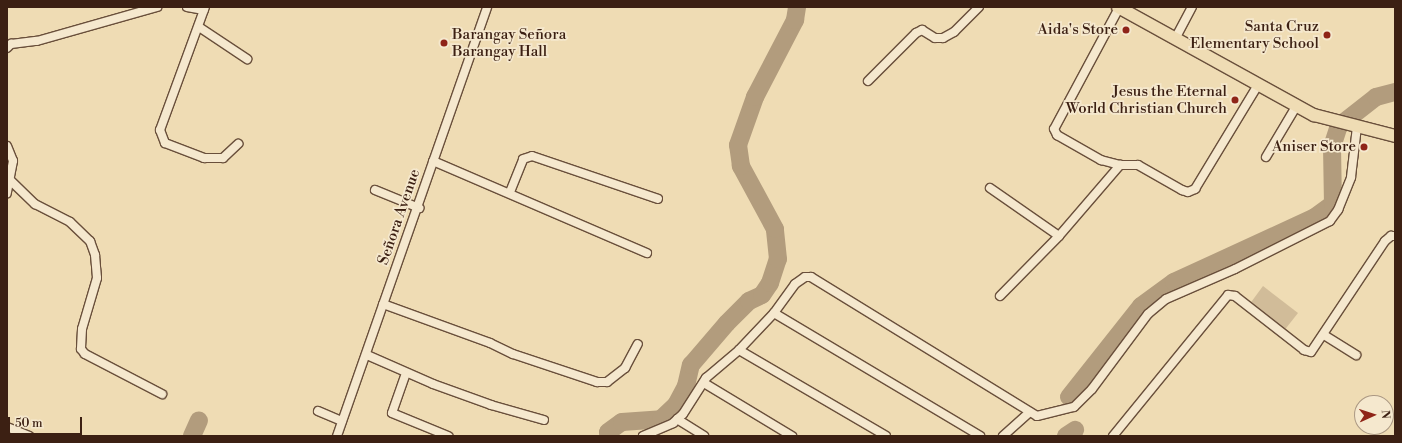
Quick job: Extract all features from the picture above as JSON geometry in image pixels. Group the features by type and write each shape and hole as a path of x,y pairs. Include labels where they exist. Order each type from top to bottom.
{"main road":[{"path":"1118,7 1258,85 1324,118 1395,136"}],"street":[{"path":"7,48 11,44 37,41 157,7"},
{"path":"187,7 205,9 160,130 165,143 204,158 223,158 238,144"},
{"name":"Señora Avenue","path":"337,436 367,355 383,304 419,208 433,161 487,7"},
{"path":"868,81 916,33 922,30 935,38 943,38 954,32 979,7"},
{"path":"1118,7 1057,121 1054,130 1057,135 1101,160 1120,165 1138,165 1182,190 1188,192 1195,189 1258,85"},
{"path":"1175,39 1192,7"},
{"path":"199,27 247,58"},
{"path":"1266,157 1297,105"},
{"path":"643,436 677,419 692,403 704,383 739,350 774,313 795,284 805,277 812,278 1037,416 1074,407 1092,389 1148,314 1166,299 1235,269 1330,221 1338,210 1351,176 1354,126"},
{"path":"7,146 13,161 7,193"},
{"path":"510,192 523,159 532,156 658,199"},
{"path":"433,161 510,192 647,253"},
{"path":"1000,296 1059,236 1120,165"},
{"path":"10,180 35,204 70,222 90,241 95,255 97,278 82,329 81,349 85,354 162,394"},
{"path":"990,188 1059,236"},
{"path":"375,190 419,208"},
{"path":"1113,436 1228,295 1235,296 1304,350 1311,352 1324,335 1385,241 1391,236 1395,236"},
{"path":"383,304 490,343 513,354 597,382 607,382 626,368 638,344"},
{"path":"774,313 980,436"},
{"path":"1324,335 1356,355"},
{"path":"739,350 886,436"},
{"path":"367,355 406,373 491,405 544,420"},
{"path":"406,373 392,413 448,436"},
{"path":"704,383 792,436"},
{"path":"318,411 342,421"},
{"path":"1003,436 1030,412"},
{"path":"677,419 704,436"},
{"path":"7,427 29,436"}],"shaded area":[{"path":"1263,286 1298,313 1283,332 1249,305"}],"waterway":[{"path":"610,436 608,432 622,422 661,419 676,405 686,386 691,365 727,323 749,301 762,295 770,283 778,259 775,229 741,166 738,145 755,97 795,20 797,7"},
{"path":"1069,397 1141,306 1174,282 1315,217 1333,204 1332,147 1339,126 1376,97 1395,92"},
{"path":"192,436 199,420"},
{"path":"1066,436 1075,430"}],"place":[{"name":"Aida's Store","path":"1126,30"},
{"name":"Santa Cruz Elementary School","path":"1327,35"},
{"name":"Barangay Señora Barangay Hall","path":"444,43"},
{"name":"Jesus the Eternal World Christian Church","path":"1235,100"},
{"name":"Aniser Store","path":"1364,147"}]}
